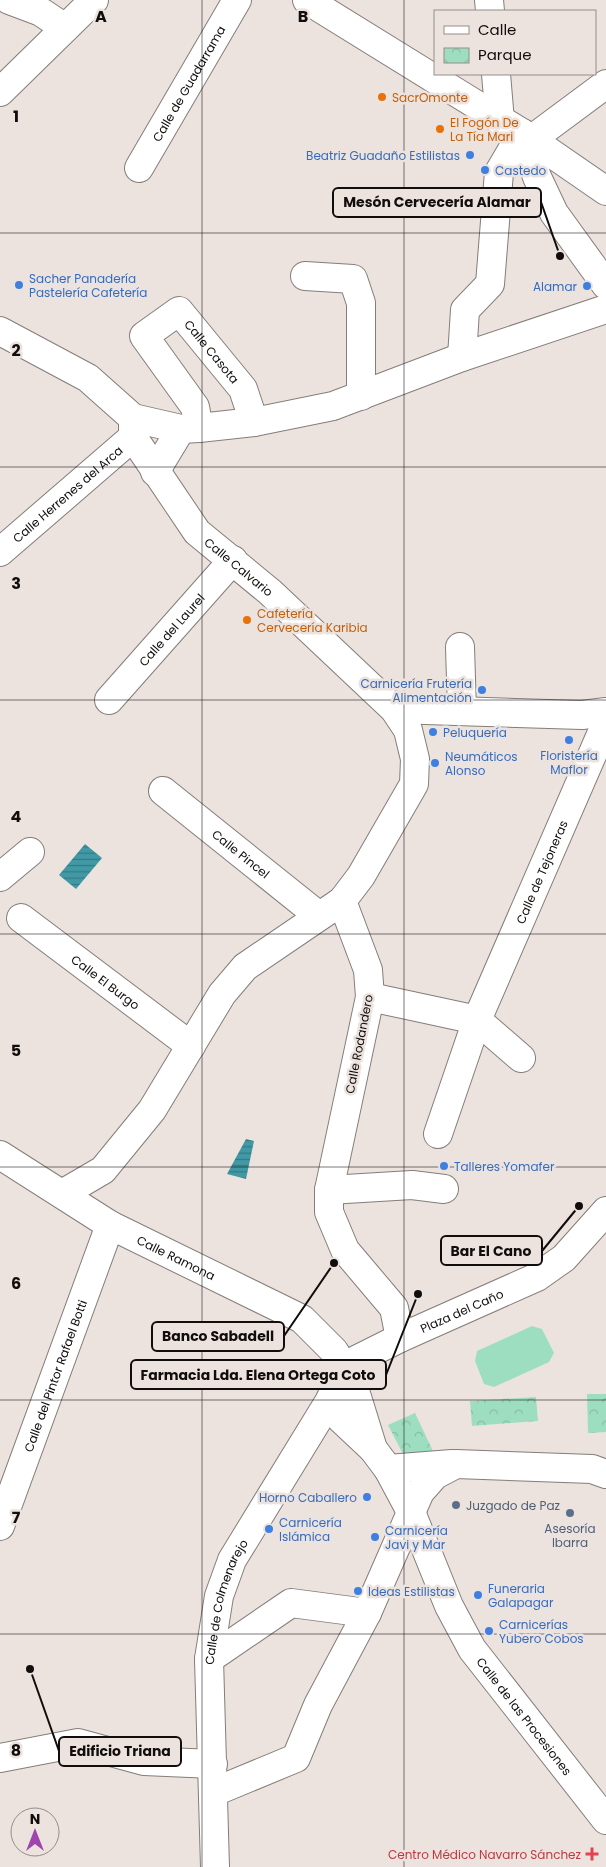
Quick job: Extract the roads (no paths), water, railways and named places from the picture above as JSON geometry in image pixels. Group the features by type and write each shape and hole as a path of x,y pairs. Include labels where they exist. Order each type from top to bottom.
{"street":[{"path":"9,0 41,12 65,28"},
{"path":"0,92 94,0"},
{"name":"Calle de Guadarrama","path":"139,168 237,0"},
{"path":"307,0 518,131 606,191"},
{"path":"496,75 518,131 554,213 606,285"},
{"path":"462,357 465,310 490,284 499,172 518,131 606,84"},
{"path":"305,276 353,279 361,303 361,396"},
{"path":"133,427 190,429 254,422 333,406 462,357 606,309"},
{"name":"Calle Casota","path":"190,429 195,407 144,336 179,312 243,389 254,422"},
{"name":"Calle Calvario","path":"0,331 88,378 133,427 155,472 197,532 233,560 394,709"},
{"name":"Calle Herrenes del Arca","path":"0,550 133,427"},
{"path":"155,472 190,429"},
{"name":"Calle del Laurel","path":"109,700 233,560"},
{"path":"460,647 462,711"},
{"path":"394,709 582,715 606,712"},
{"path":"62,1194 103,1170 152,1110 222,994 245,967 342,901 361,876 414,784 415,759 408,730 394,709"},
{"name":"Calle de Tejoneras","path":"438,1134 477,1020 606,722"},
{"name":"Calle Pincel","path":"163,791 319,916"},
{"path":"0,877 30,852"},
{"name":"Calle Rodandero","path":"342,901 368,970 370,997 329,1190 329,1212 345,1250 394,1308 400,1338"},
{"name":"Calle El Burgo","path":"21,918 191,1046"},
{"path":"370,997 477,1020 521,1058"},
{"name":"Calle Ramona","path":"0,1155 110,1225 302,1319 334,1352 344,1366"},
{"path":"329,1190 412,1185 444,1189"},
{"name":"Plaza del Caño","path":"344,1366 400,1338 537,1277 564,1258 600,1218"},
{"name":"Calle del Pintor Rafael Botti","path":"0,1526 110,1225"},
{"path":"344,1366 352,1380 380,1459 411,1512"},
{"name":"Calle de Colmenarejo","path":"215,1867 209,1659 218,1596 232,1560 330,1400 344,1366"},
{"path":"330,1400 341,1419 380,1459 592,1469 606,1474"},
{"path":"214,1792 296,1758 318,1705 367,1613 420,1492 434,1475 456,1464"},
{"name":"Calle de las Procesiones","path":"411,1512 449,1606 472,1649 606,1820"},
{"path":"209,1659 291,1603 367,1613"},
{"path":"0,1758 78,1743 144,1761 213,1764"}],"water":[{"path":"85,844 102,858 76,889 59,875"},
{"path":"246,1139 254,1141 246,1179 227,1174"}],"place":[{"name":"SacrOmonte","path":"382,97"},
{"name":"El Fogón De La Tía Mari","path":"440,129"},
{"name":"Beatriz Guadaño Estilistas","path":"470,155"},
{"name":"Castedo","path":"485,170"},
{"name":"Mesón Cervecería Alamar","path":"560,256"},
{"name":"Sacher Panadería Pastelería Cafetería","path":"19,285"},
{"name":"Alamar","path":"587,286"},
{"name":"Cafetería Cervecería Karibia","path":"247,620"},
{"name":"Carnicería Frutería Alimentación","path":"482,690"},
{"name":"Peluquería","path":"433,732"},
{"name":"Floristería Maflor","path":"569,740"},
{"name":"Neumáticos Alonso","path":"435,763"},
{"name":"Talleres Yomafer","path":"444,1166"},
{"name":"Bar El Cano","path":"579,1206"},
{"name":"Banco Sabadell","path":"334,1263"},
{"name":"Farmacia Lda. Elena Ortega Coto","path":"418,1294"},
{"name":"Horno Caballero","path":"367,1497"},
{"name":"Juzgado de Paz","path":"456,1505"},
{"name":"Asesoría Ibarra","path":"570,1513"},
{"name":"Carnicería Islámica","path":"269,1529"},
{"name":"Carnicería Javi y Mar","path":"375,1537"},
{"name":"Ideas Estilistas","path":"358,1591"},
{"name":"Funeraria Galapagar","path":"478,1595"},
{"name":"Carnicerías Yubero Cobos","path":"489,1631"},
{"name":"Edificio Triana","path":"30,1669"},
{"name":"Centro Médico Navarro Sánchez","path":"592,1854"}]}
